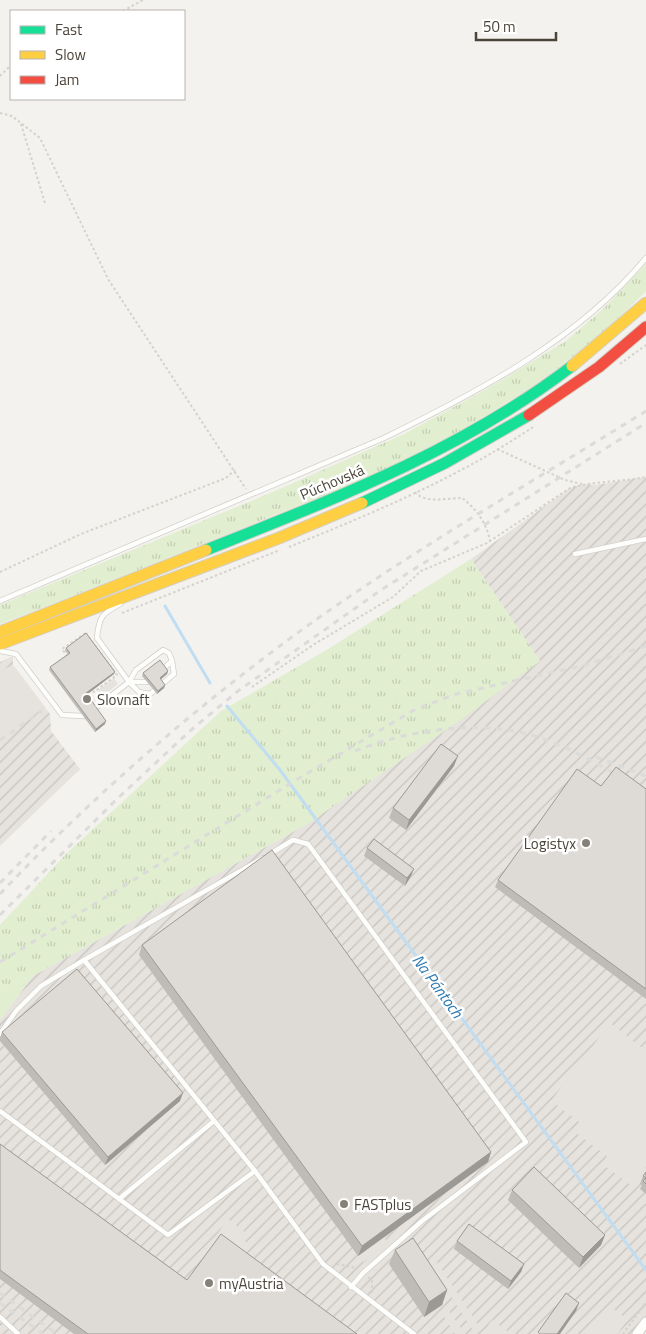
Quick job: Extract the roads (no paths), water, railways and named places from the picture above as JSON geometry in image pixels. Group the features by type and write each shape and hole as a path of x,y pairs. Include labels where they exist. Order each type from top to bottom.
{"main road":[{"name":"Púchovská","path":"0,632 344,494 448,446 485,424 570,367 646,304"},
{"path":"624,324 636,336"},
{"path":"0,644 314,525 407,484 485,443 542,406 593,371 646,327"}],"street":[{"path":"637,1334 646,1322"}],"lane":[{"path":"0,601 384,438 426,418 516,366 568,333 592,314 646,258"},
{"path":"575,554 646,539"},
{"path":"94,709 116,694 129,682 136,670 162,650 169,653 174,674 150,694 139,692 129,682 97,638 99,620 105,613 176,577"},
{"path":"0,651 16,654 62,715 84,716"},
{"path":"163,669 172,661"},
{"path":"129,682 147,682"},
{"path":"0,1034 16,1011 41,986 293,840 308,844 526,1142 422,1221 363,1273 351,1287"},
{"path":"84,960 255,1171 323,1264 414,1334"},
{"path":"0,1111 168,1235 255,1171"},
{"path":"119,1198 214,1121"},
{"path":"0,1317 18,1334"}],"waterway":[{"name":"Na Pántoch","path":"165,606 210,683"},
{"name":"Na Pántoch","path":"227,706 280,770 646,1270"}],"railway":[{"path":"0,894 34,858 142,757 218,694 296,634 381,575 646,411"},
{"path":"0,915 118,798 191,730 238,691 381,590 646,423"},
{"path":"0,962 301,777 414,710 456,694 585,665 646,646"},
{"path":"0,740 42,711"},
{"path":"355,751 397,737 444,729 491,728 514,731 550,741 579,754 607,769 646,795"},
{"path":"596,757 646,776"},
{"path":"0,883 51,831"},
{"path":"0,1293 57,1334"},
{"path":"0,1303 43,1334"}],"place":[{"name":"Slovnaft","path":"87,699"},
{"name":"Logistyx","path":"586,843"},
{"name":"FASTplus","path":"344,1204"},
{"name":"myAustria","path":"209,1283"}]}
